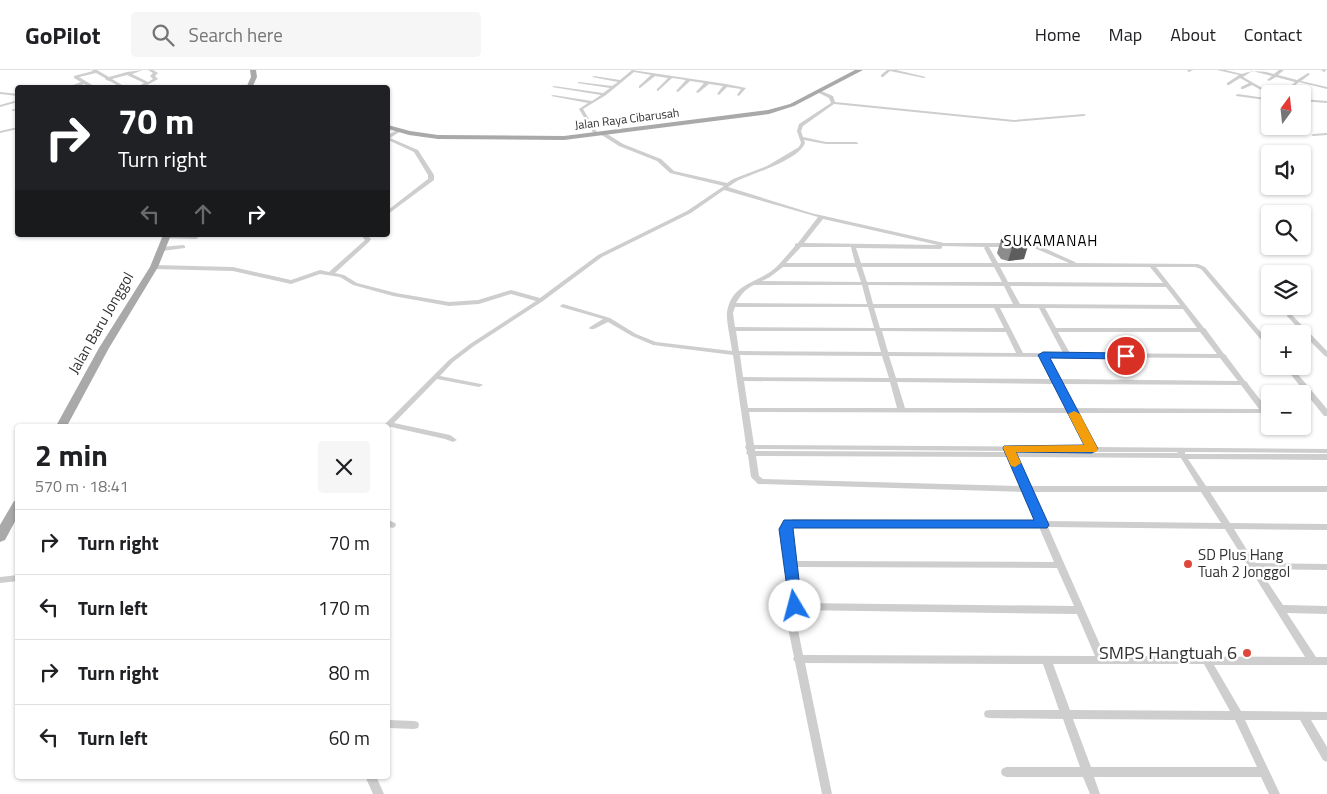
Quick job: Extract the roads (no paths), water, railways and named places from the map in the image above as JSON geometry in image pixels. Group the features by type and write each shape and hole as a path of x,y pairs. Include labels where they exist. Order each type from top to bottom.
{"main road":[{"path":"250,85 254,77 253,70"},
{"name":"Jalan Raya Cibarusah","path":"390,128 399,131 452,137 564,138 599,134 761,113 792,105 860,70"},
{"name":"Jalan Baru Jonggol","path":"63,424 111,335 154,267 167,237"},
{"path":"0,537 15,510"}],"street":[{"path":"120,70 147,83"},
{"path":"107,81 141,70"},
{"path":"143,85 156,79 152,76 156,73 150,70"},
{"path":"640,87 658,70"},
{"path":"882,76 890,70 924,77"},
{"path":"1228,84 1252,70 1326,86"},
{"path":"1268,80 1282,70"},
{"path":"90,85 75,77 95,71 107,81 119,85"},
{"path":"739,95 744,88 634,71 614,88 580,110 599,134 659,160 672,172 726,186 821,217 927,243 931,247"},
{"path":"1220,71 1242,76 1261,89"},
{"path":"1294,85 1308,74"},
{"path":"594,77 622,81"},
{"path":"658,90 671,77"},
{"path":"678,91 689,80"},
{"path":"76,85 84,82"},
{"path":"579,82 614,88"},
{"path":"698,92 707,83"},
{"path":"1242,88 1252,83"},
{"path":"719,94 726,85"},
{"path":"1316,90 1326,86"},
{"path":"554,87 605,94"},
{"path":"818,91 831,97 833,103"},
{"path":"0,93 15,95"},
{"path":"0,98 15,95"},
{"path":"1238,95 1261,98"},
{"path":"553,96 593,102"},
{"path":"1311,101 1327,102"},
{"path":"0,106 15,102"},
{"path":"389,424 436,377 472,345 541,300 607,251 689,212 735,180 769,167 798,150 803,145 799,130 801,125 833,103 1013,121 1084,115"},
{"path":"0,132 15,129"},
{"path":"390,137 399,131"},
{"path":"1313,135 1327,134"},
{"path":"802,138 826,143 856,143"},
{"path":"390,139 416,151 431,175 431,180 390,211"},
{"path":"821,217 780,265 768,275 750,283 740,291 730,313 755,477 768,484 1026,489 1327,489"},
{"path":"821,217 944,245 1033,246 1075,265"},
{"path":"330,274 367,241 367,237"},
{"path":"797,245 1032,248 1067,265"},
{"path":"853,246 902,411"},
{"path":"162,249 183,247"},
{"path":"987,248 1018,307"},
{"path":"780,265 1192,265 1203,268 1261,332"},
{"path":"744,410 1265,411 1152,265"},
{"path":"154,267 233,269 291,282 317,272 345,278 366,287 434,302 471,303 512,292 541,300"},
{"path":"750,283 1168,285"},
{"path":"732,305 1185,307"},
{"path":"563,306 608,319 634,335 655,344 735,353 1224,356"},
{"path":"996,306 1020,355"},
{"path":"1041,307 1068,355"},
{"path":"1247,313 1261,331"},
{"path":"1290,315 1327,355"},
{"path":"592,328 608,319"},
{"path":"732,329 1008,330"},
{"path":"1054,330 1204,330"},
{"path":"1043,355 1094,452"},
{"path":"1294,375 1327,414"},
{"path":"436,377 479,385"},
{"path":"740,379 1245,383"},
{"path":"390,425 447,437 453,440"},
{"path":"750,450 1327,451"},
{"path":"1010,451 1102,660"},
{"path":"1181,452 1327,456"},
{"path":"1181,452 1313,661"},
{"path":"795,606 786,529 789,524 794,522 1327,527"},
{"path":"789,564 1060,565"},
{"path":"1253,566 1327,567"},
{"path":"0,580 15,578"},
{"path":"827,794 788,610 795,606 1080,610"},
{"path":"1280,609 1327,610"},
{"path":"798,659 1327,661"},
{"path":"1046,659 1095,794"},
{"path":"1207,660 1238,716 1275,794"},
{"path":"989,714 1327,716"},
{"path":"1303,716 1327,757"},
{"path":"390,724 414,725"},
{"path":"1006,772 1264,772"},
{"path":"372,779 379,794"}],"place":[{"name":"SD Plus Hang Tuah 2 Jonggol","path":"1188,564"},
{"name":"SMPS Hangtuah 6","path":"1247,653"}],"district":[{"name":"SUKAMANAH","path":"1051,241"}]}
